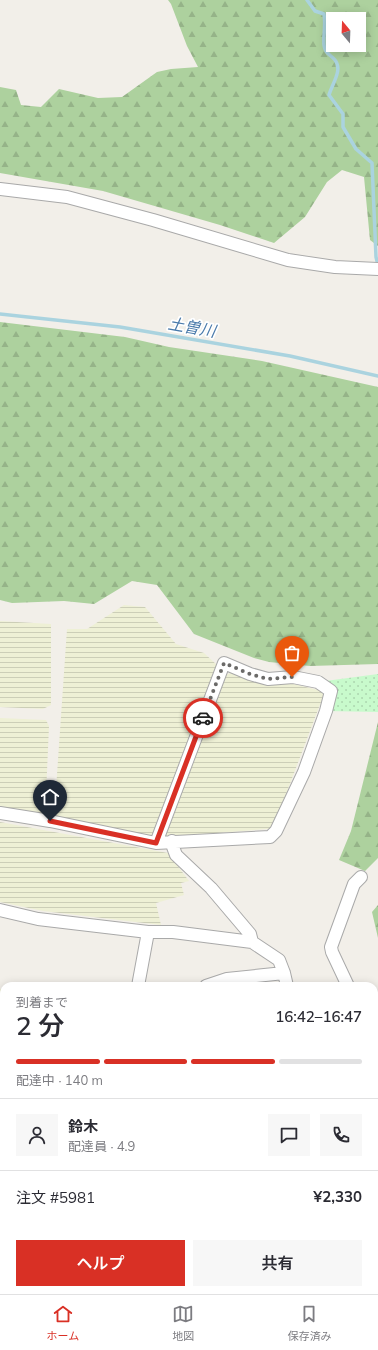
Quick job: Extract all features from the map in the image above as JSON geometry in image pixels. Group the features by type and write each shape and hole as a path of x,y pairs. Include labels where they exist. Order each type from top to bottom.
{"street":[{"path":"0,189 67,197 153,220 288,260 334,267 374,269"},
{"path":"0,813 50,821 156,843 172,841 270,838 276,831 304,772 326,711 331,691 318,682 292,677 268,679 250,674 224,663 156,843"},
{"path":"172,841 176,855 216,894 250,934 252,942"},
{"path":"346,982 331,947 354,884 361,877"},
{"path":"0,910 38,919 148,932 173,932 252,942 279,960 288,982 228,979 219,982"},
{"path":"139,982 148,932"}],"green space":[{"path":"168,0 378,0 378,246 370,240 364,177 342,170 327,182 305,217 274,243 220,225 103,191 0,173 0,87 16,90 21,105 41,107 59,89 98,98 122,97 157,72 171,69 198,67 187,46 171,4"},
{"path":"0,322 125,337 169,347 262,361 378,387 378,664 310,666 269,662 254,658 194,634 157,585 132,581 94,604 64,601 12,603 0,600"},
{"path":"124,605 145,607 176,644 204,653 217,665 152,836 54,818 67,629 87,629"},
{"path":"0,621 51,624 51,705 43,709 0,707"},
{"path":"230,673 261,683 285,682 318,690 324,694 274,826 268,829 165,837 226,675"},
{"path":"378,674 378,712 326,711 331,691 318,682"},
{"path":"0,718 46,720 49,726 45,817 0,810"},
{"path":"378,722 378,858 365,871 339,860 351,831"},
{"path":"0,822 168,853 189,881 181,883 184,895 156,903 161,925 43,911 0,902"},
{"path":"378,905 378,938 372,912"}],"waterway":[{"path":"307,0 315,11 324,14 325,48 335,60 338,68 329,95 343,114 343,127 356,149 372,163 376,257 378,265"},
{"name":"土曽川","path":"0,314 120,327 290,356 378,376"}],"way so far":[{"path":"203,718 224,663 250,674 268,679 292,677"}],"route":[{"path":"50,821 156,843 203,718"}]}
